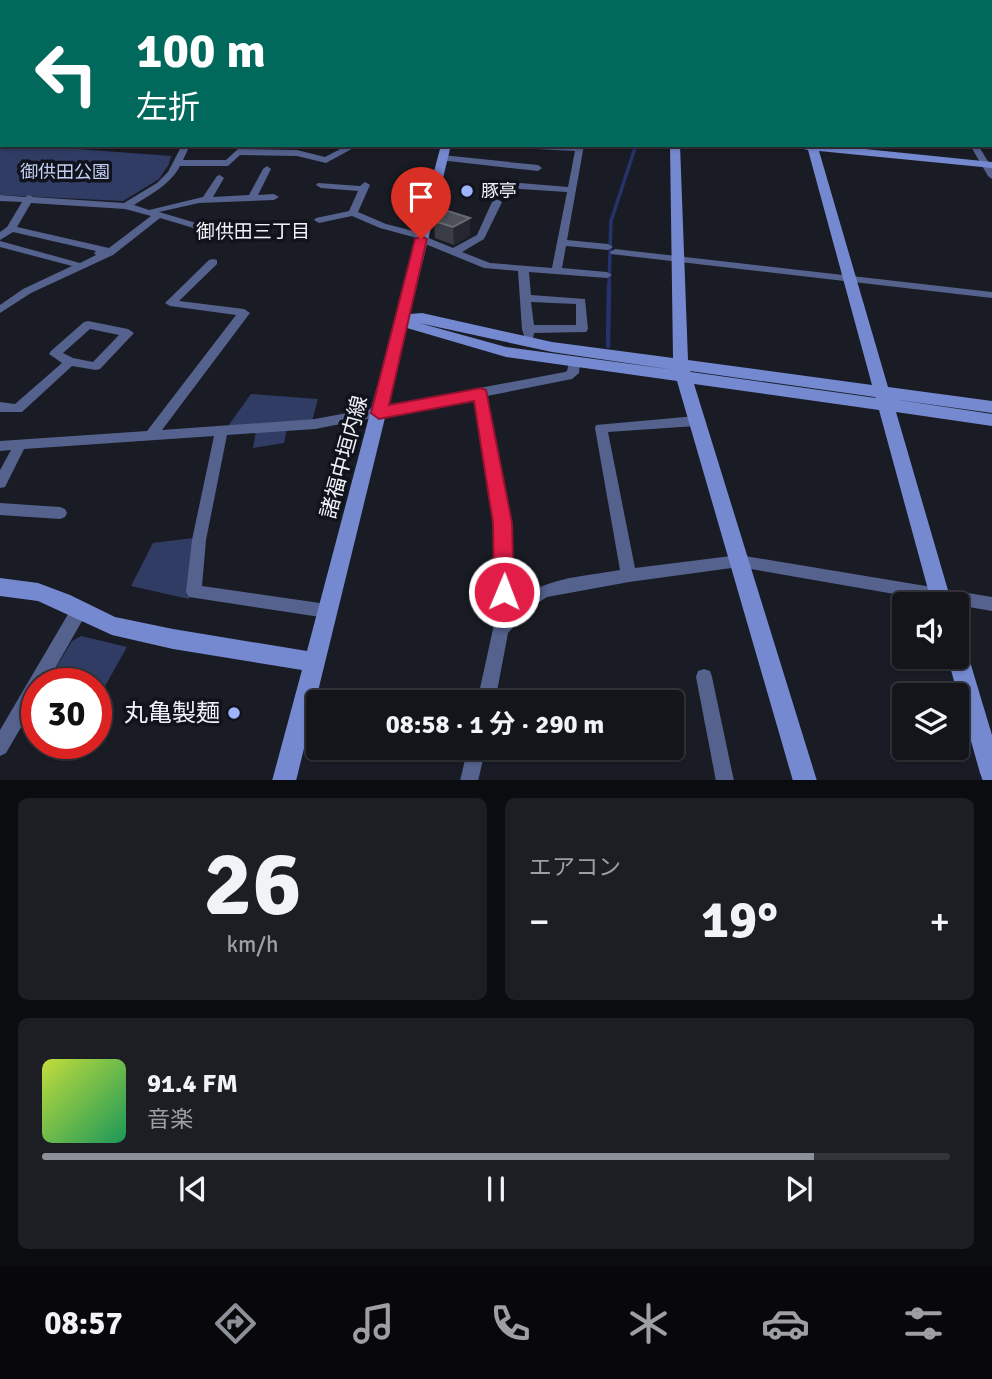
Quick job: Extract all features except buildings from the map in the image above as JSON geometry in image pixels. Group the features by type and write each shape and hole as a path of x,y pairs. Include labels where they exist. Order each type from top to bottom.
{"street":[{"path":"126,206 160,185 178,163 178,156 185,147"},
{"path":"178,163 228,163 238,152 297,153 326,160 351,147"},
{"path":"557,270 579,147"},
{"path":"674,147 683,371 805,780"},
{"path":"813,147 939,592"},
{"path":"823,147 989,164"},
{"path":"976,147 989,164 992,176"},
{"path":"444,152 538,168"},
{"name":"諸福中垣内線","path":"284,780 444,152"},
{"path":"252,198 267,169"},
{"path":"206,200 220,178"},
{"path":"321,185 364,187 354,213"},
{"path":"520,186 571,191"},
{"path":"0,310 47,282 109,253 156,213 206,200 274,197"},
{"path":"0,198 126,206 217,232"},
{"path":"0,237 11,229 29,198"},
{"path":"452,253 481,237 497,202"},
{"path":"319,220 354,213 488,266 607,275"},
{"path":"11,229 106,250 45,278 47,282"},
{"path":"562,243 992,295"},
{"path":"0,244 76,264"},
{"path":"152,434 244,313 170,303 213,262"},
{"path":"523,268 529,336"},
{"path":"526,298 581,301 582,329 529,336"},
{"path":"402,319 422,318 529,336 683,371"},
{"path":"402,319 417,328 506,352 574,362 683,371 883,399 992,420"},
{"path":"88,325 128,333 96,366 70,362 55,354 88,325"},
{"path":"0,407 18,409 70,362"},
{"path":"0,446 19,447 152,434 315,424 568,376 573,373 574,362"},
{"path":"481,394 502,523 506,573 501,630 488,690"},
{"path":"883,399 992,407"},
{"path":"629,575 601,428 696,421"},
{"path":"222,430 199,540 194,592 327,611"},
{"path":"0,483 19,447"},
{"path":"0,509 60,513"},
{"path":"501,630 527,601 544,591 629,575 738,561 899,592"},
{"path":"0,587 37,592 124,629 315,662"},
{"path":"969,602 992,604"},
{"path":"0,747 80,609"},
{"path":"961,669 992,773"},
{"path":"704,677 725,780"},
{"path":"469,780 474,760"}],"green space":[{"name":"御供田公園","path":"77,147 171,156 159,179 123,201 0,195 0,148"},
{"path":"251,394 318,399 312,421 288,423 284,443 253,448 257,425 228,426"},
{"path":"193,538 189,599 131,586 153,543"},
{"path":"81,636 127,647 112,674 112,668 56,668 72,641"}],"waterway":[{"path":"609,286 611,221 635,147"},
{"path":"608,346 609,284"}],"place":[{"name":"豚亭","path":"467,191"},
{"name":"丸亀製麺","path":"234,713"}],"district":[{"name":"御供田三丁目","path":"253,231"}],"route":[{"path":"421,239 379,413 481,394 502,523 506,573 504,592"}]}
